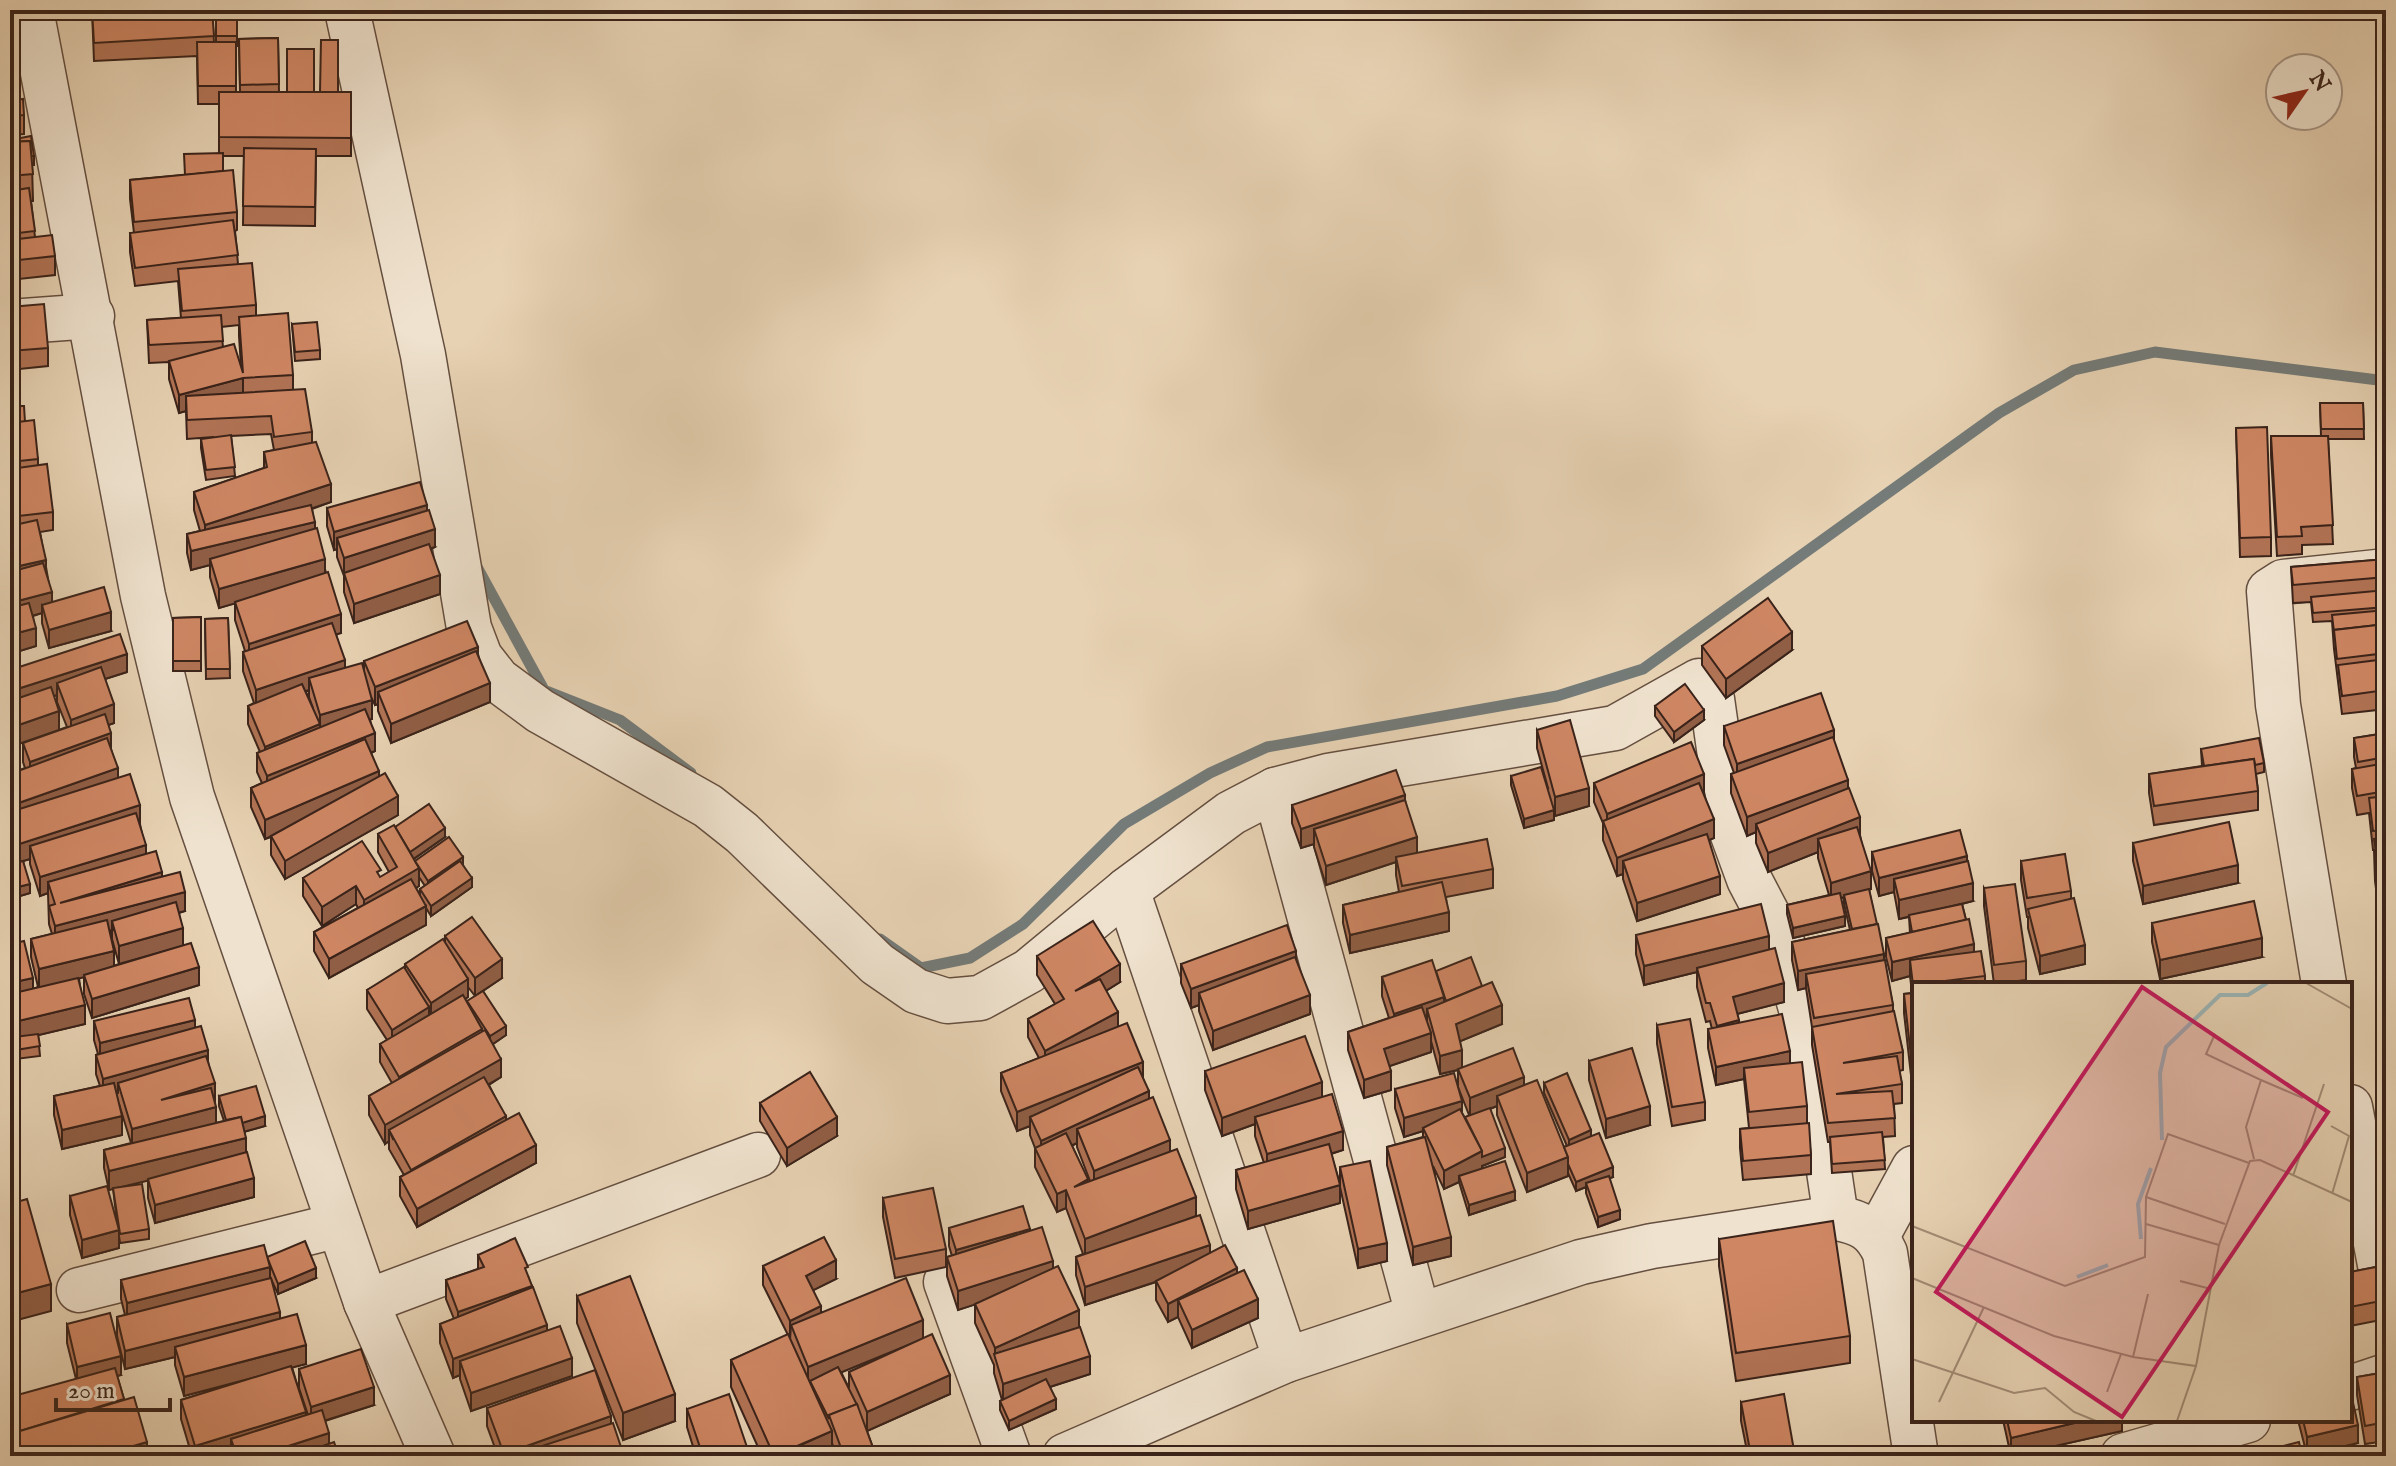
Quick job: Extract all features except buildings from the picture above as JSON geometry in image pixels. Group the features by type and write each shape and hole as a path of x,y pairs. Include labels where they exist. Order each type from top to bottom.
{"street":[{"path":"31,10 92,316 143,596 192,797 366,1302 433,1456"},
{"path":"347,10 423,355 469,628 480,657 498,680 540,711 708,806 742,833 877,964 916,991 947,1001 980,998 1029,971 1127,890 1231,813 1275,790 1328,776 1615,728 1699,681 1712,699 1730,827 1749,879 1782,942 1809,1037 1836,1218"},
{"path":"10,322 92,316"},
{"path":"2324,982 2278,705 2269,591 2283,582 2386,571"},
{"path":"1275,790 1418,1314"},
{"path":"1127,890 1286,1360"},
{"path":"2352,1118 2382,1275"},
{"path":"366,1302 758,1155"},
{"path":"1877,1236 1912,1172"},
{"path":"1065,1456 1286,1360 1581,1262 1652,1246 1836,1218 1864,1226 1877,1236 1890,1274 1916,1456"},
{"path":"79,1290 339,1225"},
{"path":"946,1282 1009,1456"},
{"path":"2352,1387 2386,1376"},
{"path":"2123,1456 2241,1422"}],"waterway":[{"path":"880,939 921,968 970,958 1023,924 1124,824 1210,773 1267,747 1557,696 1643,669 1999,413 2074,370 2155,352 2386,381"},
{"path":"477,567 544,690 620,720 691,773"}]}
